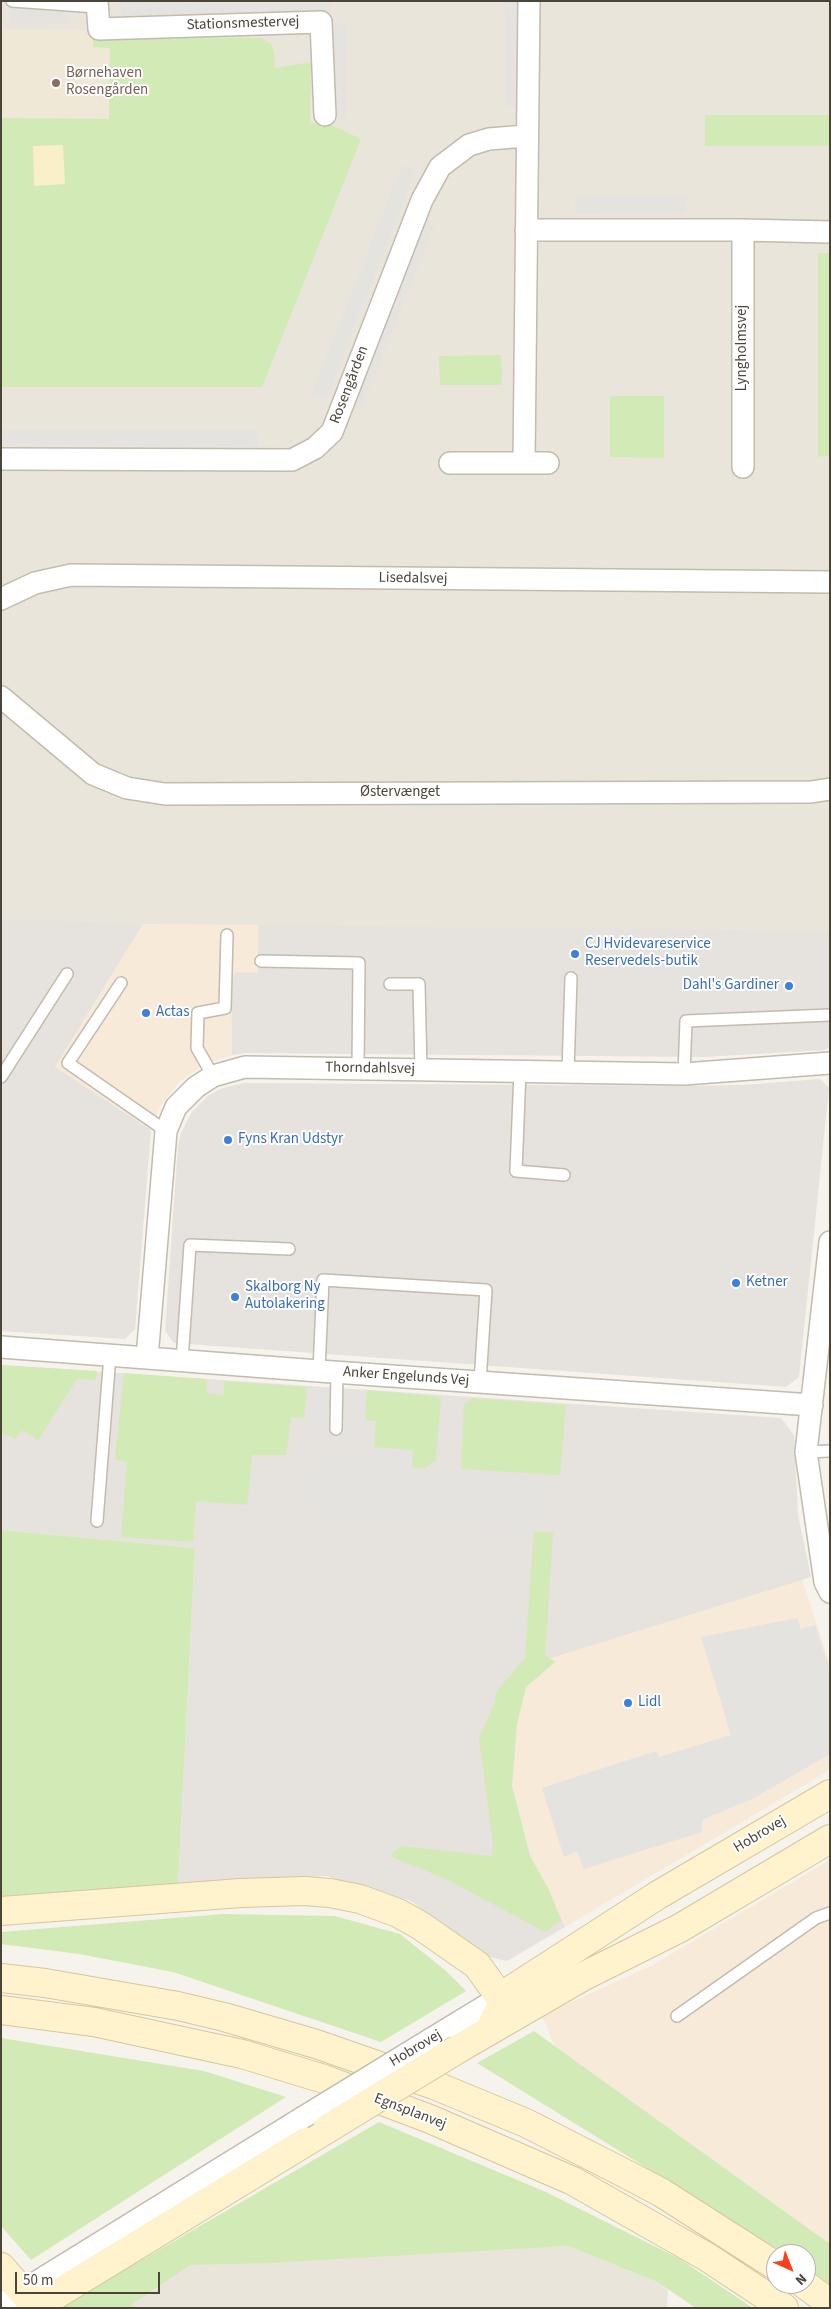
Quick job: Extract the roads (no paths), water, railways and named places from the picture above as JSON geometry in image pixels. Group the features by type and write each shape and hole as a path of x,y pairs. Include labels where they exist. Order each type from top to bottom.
{"main road":[{"name":"Hobrovej","path":"500,1997 658,1895 830,1794"},
{"path":"584,1976 672,1915 830,1820"},
{"name":"Hobrovej","path":"28,2297 327,2129 490,2029 584,1976 680,1928 830,1839"},
{"path":"1,1910 241,1893 330,1893 360,1899 398,1913 421,1926 477,1965 500,1997 501,2007 490,2029"},
{"path":"1,1978 71,1987 178,2006 224,2017 316,2044 434,2085 526,2124 624,2173 662,2193 766,2260"},
{"name":"Egnsplanvej","path":"1,2010 102,2024 242,2054 324,2079 430,2118 572,2181 707,2258 784,2308"},
{"path":"1,2246 28,2297"},
{"path":"1,2267 28,2297"},
{"path":"816,2293 830,2303"}],"street":[{"path":"524,463 526,136 529,1"},
{"name":"Stationsmestervej","path":"97,4 99,29 321,22 325,114"},
{"name":"Rosengården","path":"1,459 292,460 315,448 332,432 422,200 440,167 468,145 489,139 526,136"},
{"path":"526,230 830,232"},
{"name":"Lyngholmsvej","path":"742,467 743,230"},
{"path":"450,463 548,463"},
{"name":"Lisedalsvej","path":"1,599 36,583 71,575 830,582"},
{"name":"Østervænget","path":"1,698 93,774 127,788 165,794 810,792 830,789"},
{"name":"Thorndahlsvej","path":"147,1358 166,1131 176,1107 196,1087 213,1076 245,1067 684,1074 830,1063"},
{"path":"830,1242 806,1452 825,1582 830,1592"},
{"name":"Anker Engelunds Vej","path":"1,1347 328,1372 812,1405"},
{"name":"Hobrovej","path":"28,2297 302,2118 500,1997"}],"lane":[{"path":"12,1 97,4"},
{"path":"213,1076 197,1048 198,1013 225,1008 227,934"},
{"path":"261,962 359,962 358,1068"},
{"path":"1,1076 67,974"},
{"path":"568,1071 571,978"},
{"path":"121,983 68,1063 166,1131"},
{"path":"390,984 418,984 420,1070"},
{"path":"684,1074 686,1021 830,1016"},
{"path":"520,1071 516,1171 564,1175"},
{"path":"182,1360 190,1245 289,1249"},
{"path":"336,1429 328,1372 323,1280 486,1290 480,1382"},
{"path":"97,1521 110,1355"},
{"path":"806,1452 830,1450"},
{"path":"677,2016 816,1918 830,1913"}],"place":[{"name":"Børnehaven Rosengården","path":"56,83"},
{"name":"CJ Hvidevareservice Reservedels-butik","path":"575,954"},
{"name":"Dahl's Gardiner","path":"789,986"},
{"name":"Actas","path":"146,1013"},
{"name":"Fyns Kran Udstyr","path":"228,1140"},
{"name":"Ketner","path":"736,1283"},
{"name":"Skalborg Ny Autolakering","path":"235,1297"},
{"name":"Lidl","path":"628,1703"}]}
